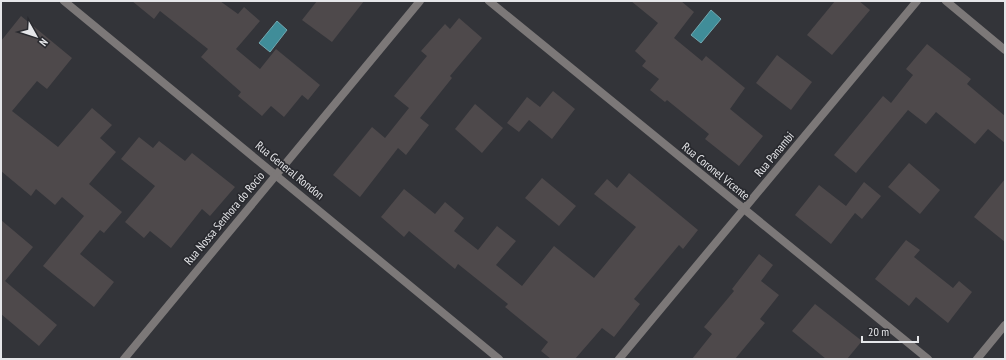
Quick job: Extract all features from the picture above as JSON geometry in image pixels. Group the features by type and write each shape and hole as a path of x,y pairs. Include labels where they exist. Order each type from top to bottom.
{"street":[{"name":"Rua General Rondon","path":"64,1 499,359"},
{"name":"Rua Nossa Senhora do Rocio","path":"124,359 420,1"},
{"name":"Rua Coronel Vicente","path":"490,1 928,359"},
{"name":"Rua Panambi","path":"619,359 917,1"},
{"path":"946,1 1005,50"},
{"path":"977,359 1005,326"}],"water":[{"path":"711,10 721,19 701,43 691,35"},
{"path":"277,21 287,30 270,52 259,43"}],"building":[{"path":"132,1 220,1 238,14 244,7 260,21 236,49 260,69 276,49 320,85 308,100 302,95 284,117 271,106 262,116 238,96 241,92 201,57 208,49 160,11 154,19"},
{"path":"317,1 364,1 332,42 302,20"},
{"path":"631,1 681,1 694,12 674,38 702,61 706,56 745,88 730,109 763,136 739,166 705,139 709,134 667,100 665,102 650,90 659,79 642,66 646,61 635,51 658,23"},
{"path":"835,1 859,1 870,10 832,55 807,35"},
{"path":"21,16 72,58 47,89 37,81 12,111 58,147 92,108 112,125 100,138 116,152 89,184 122,212 104,233 100,230 80,254 114,282 94,307 43,266 84,216 62,197 55,205 36,189 31,196 1,171 1,41"},
{"path":"459,18 482,38 450,76 452,78 420,118 429,125 406,155 398,148 360,197 333,175 372,127 385,138 409,108 394,96 427,56 421,51 445,24 450,29"},
{"path":"927,44 971,79 967,84 1005,116 1005,143 988,129 975,144 936,112 926,124 908,110 856,173 834,155 883,96 891,103 913,75 906,69"},
{"path":"777,55 812,82 791,110 756,83"},
{"path":"553,91 575,109 552,139 529,120 519,132 507,123 527,97 540,107"},
{"path":"475,104 503,128 482,153 455,129"},
{"path":"139,137 153,148 159,141 185,161 192,153 235,187 210,216 202,209 171,248 150,231 144,238 125,222 155,186 121,159"},
{"path":"909,163 940,190 920,214 888,187"},
{"path":"629,173 698,230 683,249 679,245 634,299 640,304 614,337 602,328 575,359 551,359 541,351 548,342 505,307 508,304 458,264 455,269 409,231 404,237 381,217 404,189 435,214 445,202 464,218 454,231 478,250 497,226 516,241 496,265 522,286 554,246 594,278 636,227 594,194 607,179 617,188"},
{"path":"542,178 576,206 559,226 525,198"},
{"path":"1005,179 1005,242 974,217"},
{"path":"864,182 881,196 862,219 855,213 831,244 795,215 819,185 846,206"},
{"path":"1,220 33,247 5,281 57,325 39,346 1,314"},
{"path":"906,240 920,250 914,257 953,288 959,281 972,292 948,323 916,297 909,306 875,279"},
{"path":"759,254 773,265 761,281 779,295 760,319 765,323 735,359 692,359 712,334 704,327 734,291 732,289"},
{"path":"815,304 862,341 847,359 826,359 792,331"}]}
